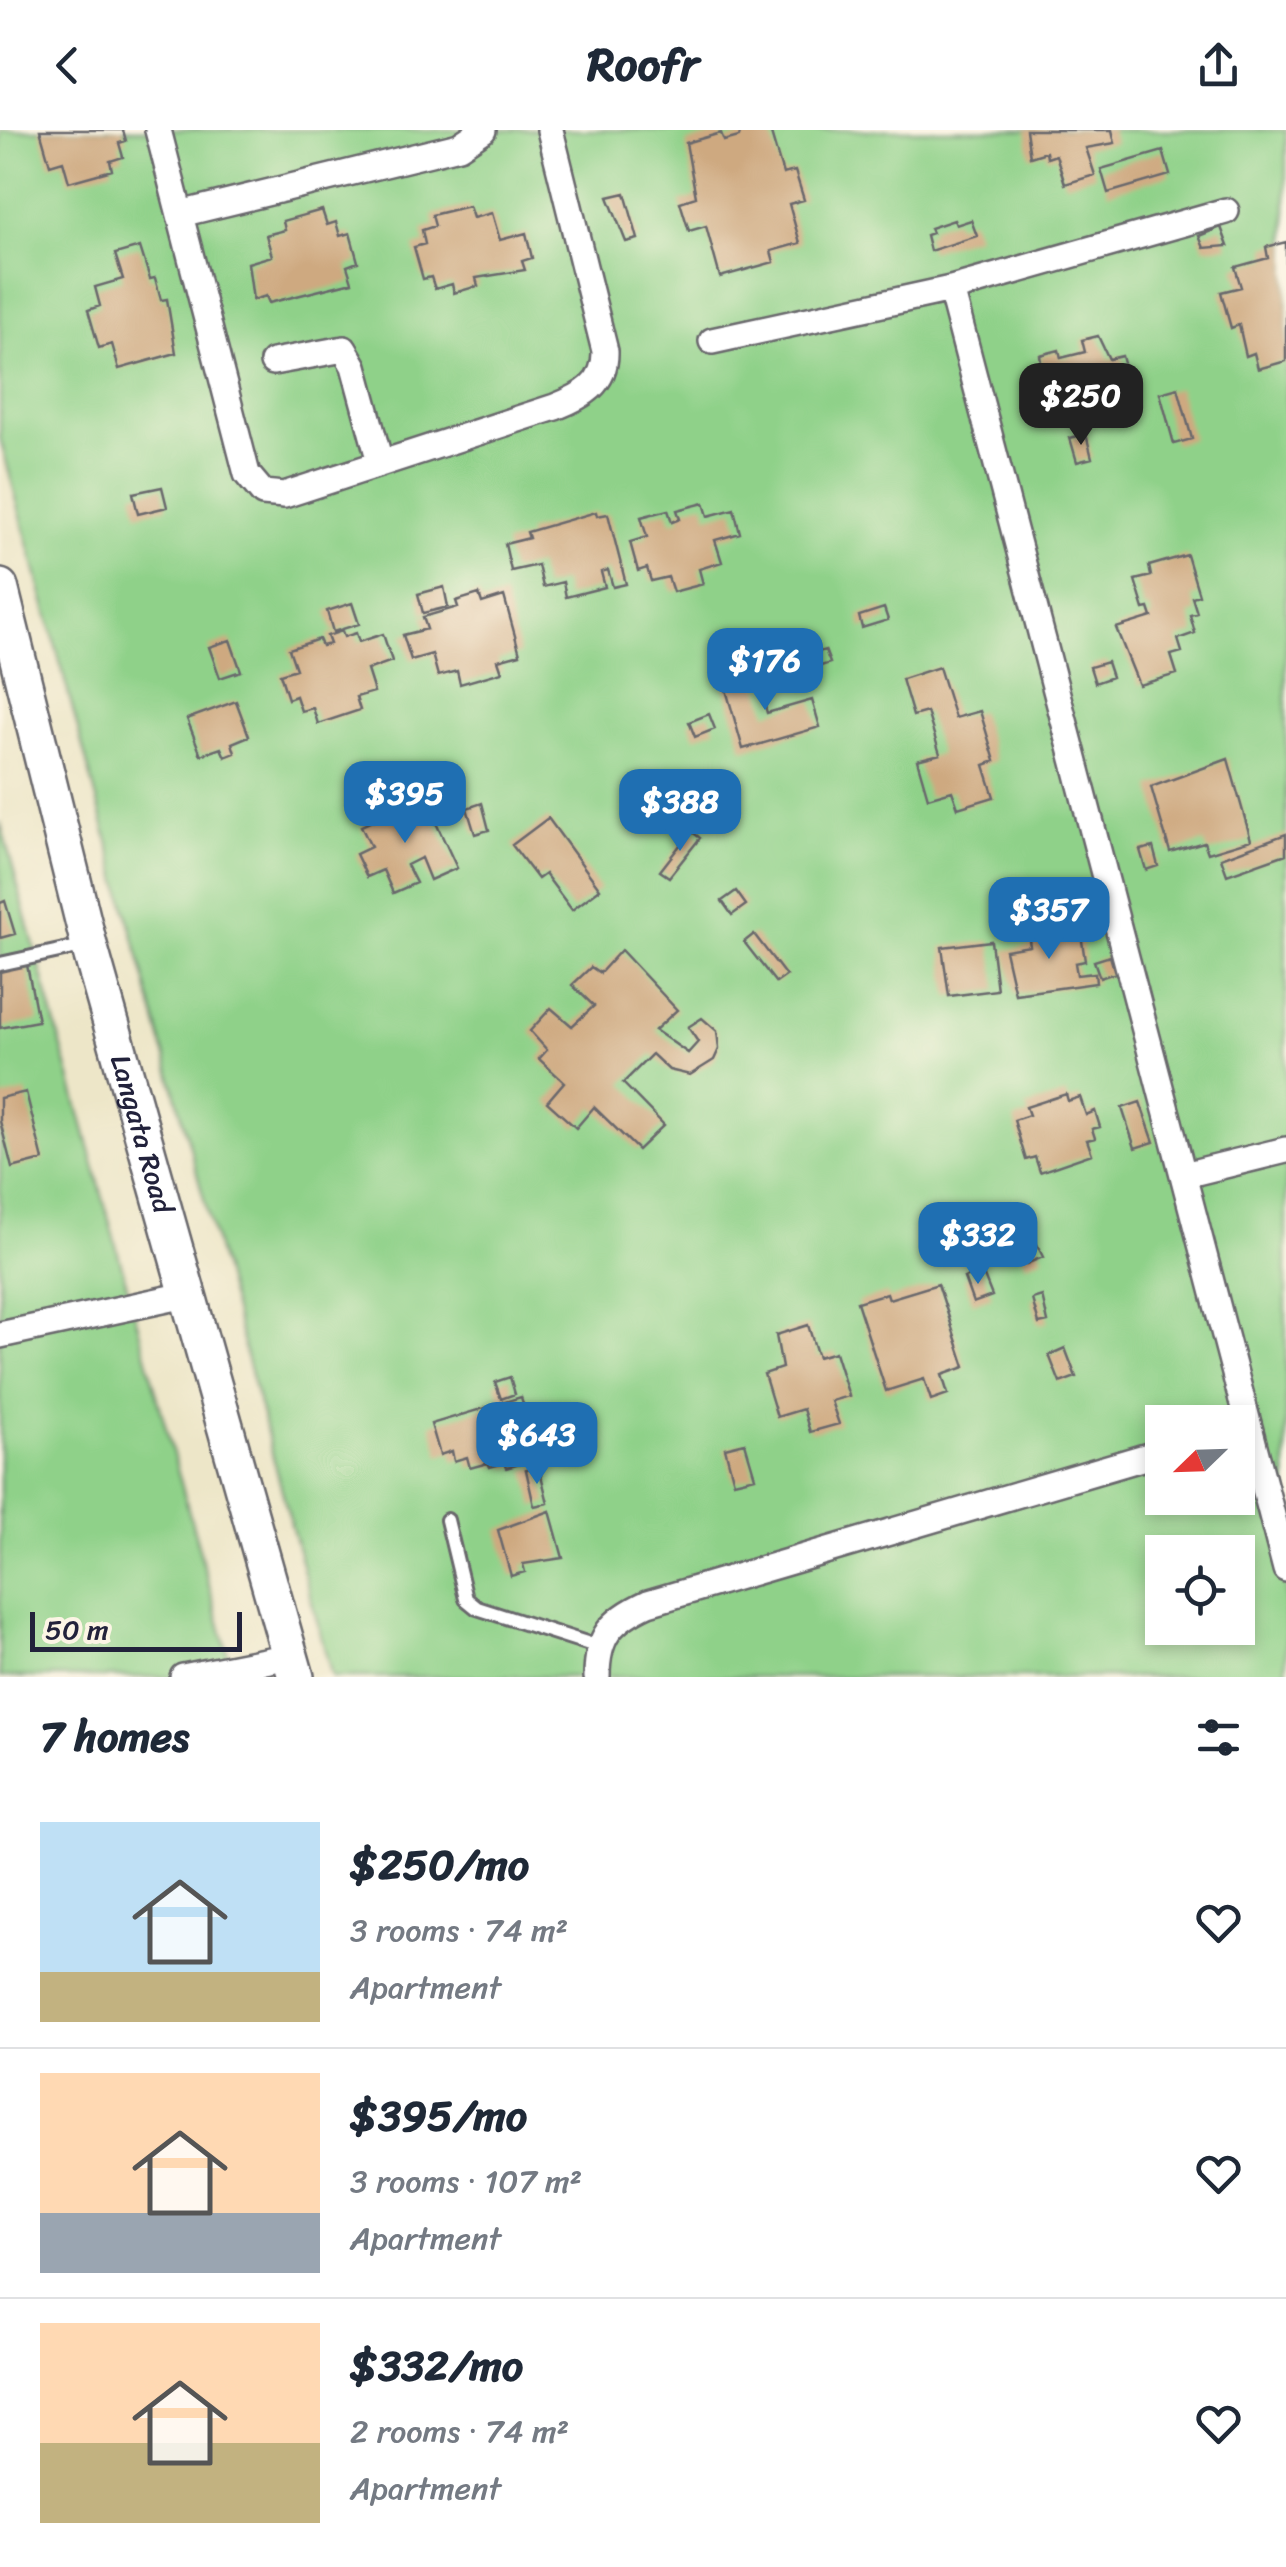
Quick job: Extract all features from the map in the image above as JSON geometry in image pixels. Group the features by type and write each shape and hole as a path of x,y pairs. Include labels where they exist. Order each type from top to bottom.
{"main road":[{"name":"Langata Road","path":"0,586 90,945 293,1667"}],"street":[{"path":"158,130 247,474 263,493 284,494 555,407 577,398 602,376 606,351 550,130"},
{"path":"180,214 459,146 483,130"},
{"path":"712,341 951,290 1226,211"},
{"path":"951,290 1184,1175 1237,1405"},
{"path":"273,362 344,349 354,366 380,462"},
{"path":"1184,1175 1286,1150"},
{"path":"0,1335 186,1295"},
{"path":"597,1677 599,1647 614,1621 648,1603 1145,1457"},
{"path":"1255,1468 1286,1570"},
{"path":"183,1677 293,1667"}],"lane":[{"path":"0,964 90,945"},
{"path":"447,1520 466,1599 477,1608 599,1647"}],"green space":[{"path":"0,130 1286,130 1286,1677 332,1677 0,438"},
{"path":"0,821 234,1677 0,1677"}],"building":[{"path":"40,130 123,130 126,141 119,143 123,157 110,161 112,170 69,182 63,161 50,165"},
{"path":"741,130 770,130 783,174 795,171 804,200 789,204 800,243 771,251 774,262 720,277 706,226 689,231 680,202 696,197 686,143 721,133 724,141 739,137"},
{"path":"1026,130 1112,130 1115,143 1086,148 1095,175 1065,184 1056,155 1047,158 1046,152 1030,157"},
{"path":"1163,151 1170,175 1108,193 1101,169"},
{"path":"625,193 638,239 626,242 608,197"},
{"path":"469,206 473,218 492,213 500,240 526,233 532,258 522,261 525,270 476,278 478,286 454,293 452,284 435,289 431,277 423,279 414,247 425,244 422,230 435,226 432,215"},
{"path":"322,210 327,225 336,222 340,236 350,233 358,262 347,266 352,282 269,303 266,296 253,300 248,263 272,256 266,235 285,230 283,221"},
{"path":"954,220 956,225 971,220 977,236 930,251 926,235 932,233 930,228"},
{"path":"1221,227 1228,246 1204,248 1199,236"},
{"path":"1286,242 1286,361 1258,369 1254,353 1246,356 1239,325 1231,328 1221,292 1241,287 1235,267 1268,258 1266,247"},
{"path":"140,247 150,279 155,278 161,300 167,299 176,353 119,369 112,344 99,348 88,310 100,306 95,287 123,279 115,254"},
{"path":"1098,336 1109,359 1122,356 1132,393 1074,408 1077,417 1058,422 1053,405 1047,406 1040,355 1059,350 1061,358 1085,352 1082,340"},
{"path":"1178,388 1192,439 1174,444 1160,393"},
{"path":"1086,434 1092,458 1077,462 1070,438"},
{"path":"162,487 167,507 138,514 133,493"},
{"path":"704,503 708,516 734,509 740,533 715,540 722,562 699,569 703,584 673,592 668,577 651,581 647,568 638,571 630,542 647,537 641,517 668,510 672,522 680,519 677,510"},
{"path":"596,512 597,516 608,514 626,584 613,587 608,570 601,572 605,587 566,597 563,582 543,587 538,565 511,571 505,544 529,538 527,532"},
{"path":"1187,555 1199,595 1192,597 1197,613 1190,615 1195,633 1178,639 1182,652 1171,655 1177,674 1139,685 1116,628 1152,617 1149,608 1144,609 1135,580 1151,576 1149,566"},
{"path":"444,587 448,607 423,613 418,594"},
{"path":"479,594 482,603 504,596 520,654 498,660 502,672 460,684 457,671 438,676 432,654 411,660 403,635 427,629 423,617 458,607 456,601"},
{"path":"352,603 359,624 333,632 327,611"},
{"path":"884,608 888,620 862,628 859,616"},
{"path":"342,631 344,637 356,633 359,642 383,634 392,661 367,670 374,692 356,697 360,710 318,724 313,708 301,711 296,696 288,699 280,674 296,669 289,649 319,639 322,646 330,644 327,636"},
{"path":"230,640 241,671 220,678 209,647"},
{"path":"825,650 830,663 806,671 802,657"},
{"path":"785,660 788,674 760,680 757,667"},
{"path":"1107,662 1112,677 1095,683 1090,667"},
{"path":"939,667 955,718 980,711 995,761 984,765 994,797 958,808 952,791 928,798 917,760 940,754 927,712 913,716 902,679"},
{"path":"755,670 767,713 812,700 820,727 743,749 723,679"},
{"path":"236,701 249,736 232,743 235,753 225,757 221,748 201,755 187,719"},
{"path":"709,714 715,729 695,737 689,722"},
{"path":"1228,759 1251,840 1208,853 1204,842 1170,852 1151,787"},
{"path":"424,797 457,868 430,880 421,858 407,865 416,883 393,893 383,870 367,877 356,854 371,847 361,826"},
{"path":"482,803 489,830 475,834 467,808"},
{"path":"548,818 600,889 572,910 545,874 538,879 512,845"},
{"path":"691,831 700,838 669,877 660,871"},
{"path":"1286,834 1286,854 1227,875 1221,858"},
{"path":"1153,847 1158,866 1146,870 1140,850"},
{"path":"736,891 746,905 732,915 722,901"},
{"path":"5,901 15,934 0,938 0,903"},
{"path":"1080,927 1085,961 1075,963 1077,975 1095,973 1096,983 1015,994 1005,950 1030,946 1028,934"},
{"path":"754,934 786,976 776,983 744,942"},
{"path":"991,941 997,990 949,996 942,947"},
{"path":"621,950 677,1010 655,1030 688,1053 698,1042 688,1027 702,1018 717,1031 719,1049 714,1060 690,1075 669,1070 652,1054 623,1083 664,1125 638,1150 594,1107 576,1128 547,1102 564,1082 539,1059 547,1050 530,1031 551,1008 572,1026 594,1006 572,985 591,967 600,973"},
{"path":"1110,956 1115,973 1100,978 1094,961"},
{"path":"27,965 38,1021 0,1028 0,970"},
{"path":"26,1092 43,1160 12,1168 0,1121 0,1098"},
{"path":"1066,1094 1068,1101 1080,1097 1086,1115 1095,1111 1100,1127 1092,1129 1095,1138 1087,1140 1092,1154 1040,1172 1035,1157 1026,1160 1014,1120 1029,1115 1026,1107"},
{"path":"1140,1102 1154,1142 1135,1148 1122,1108"},
{"path":"1035,1240 1043,1257 1026,1264 1019,1247"},
{"path":"982,1271 992,1296 973,1303 964,1278"},
{"path":"938,1284 965,1367 942,1375 948,1394 931,1400 924,1379 886,1391 857,1302 887,1293 889,1299"},
{"path":"1042,1296 1048,1322 1039,1324 1032,1299"},
{"path":"808,1325 818,1357 835,1352 849,1396 831,1401 839,1424 810,1432 803,1409 777,1417 764,1374 782,1368 776,1335"},
{"path":"1065,1348 1076,1377 1060,1383 1049,1355"},
{"path":"510,1377 515,1394 501,1399 495,1382"},
{"path":"521,1397 537,1451 521,1456 524,1463 506,1468 504,1463 490,1467 488,1463 470,1468 467,1457 454,1461 452,1451 440,1455 431,1424"},
{"path":"745,1443 755,1477 734,1482 725,1448"},
{"path":"539,1467 548,1503 534,1506 526,1470"},
{"path":"550,1511 563,1558 523,1564 525,1572 511,1576 498,1530"}]}
